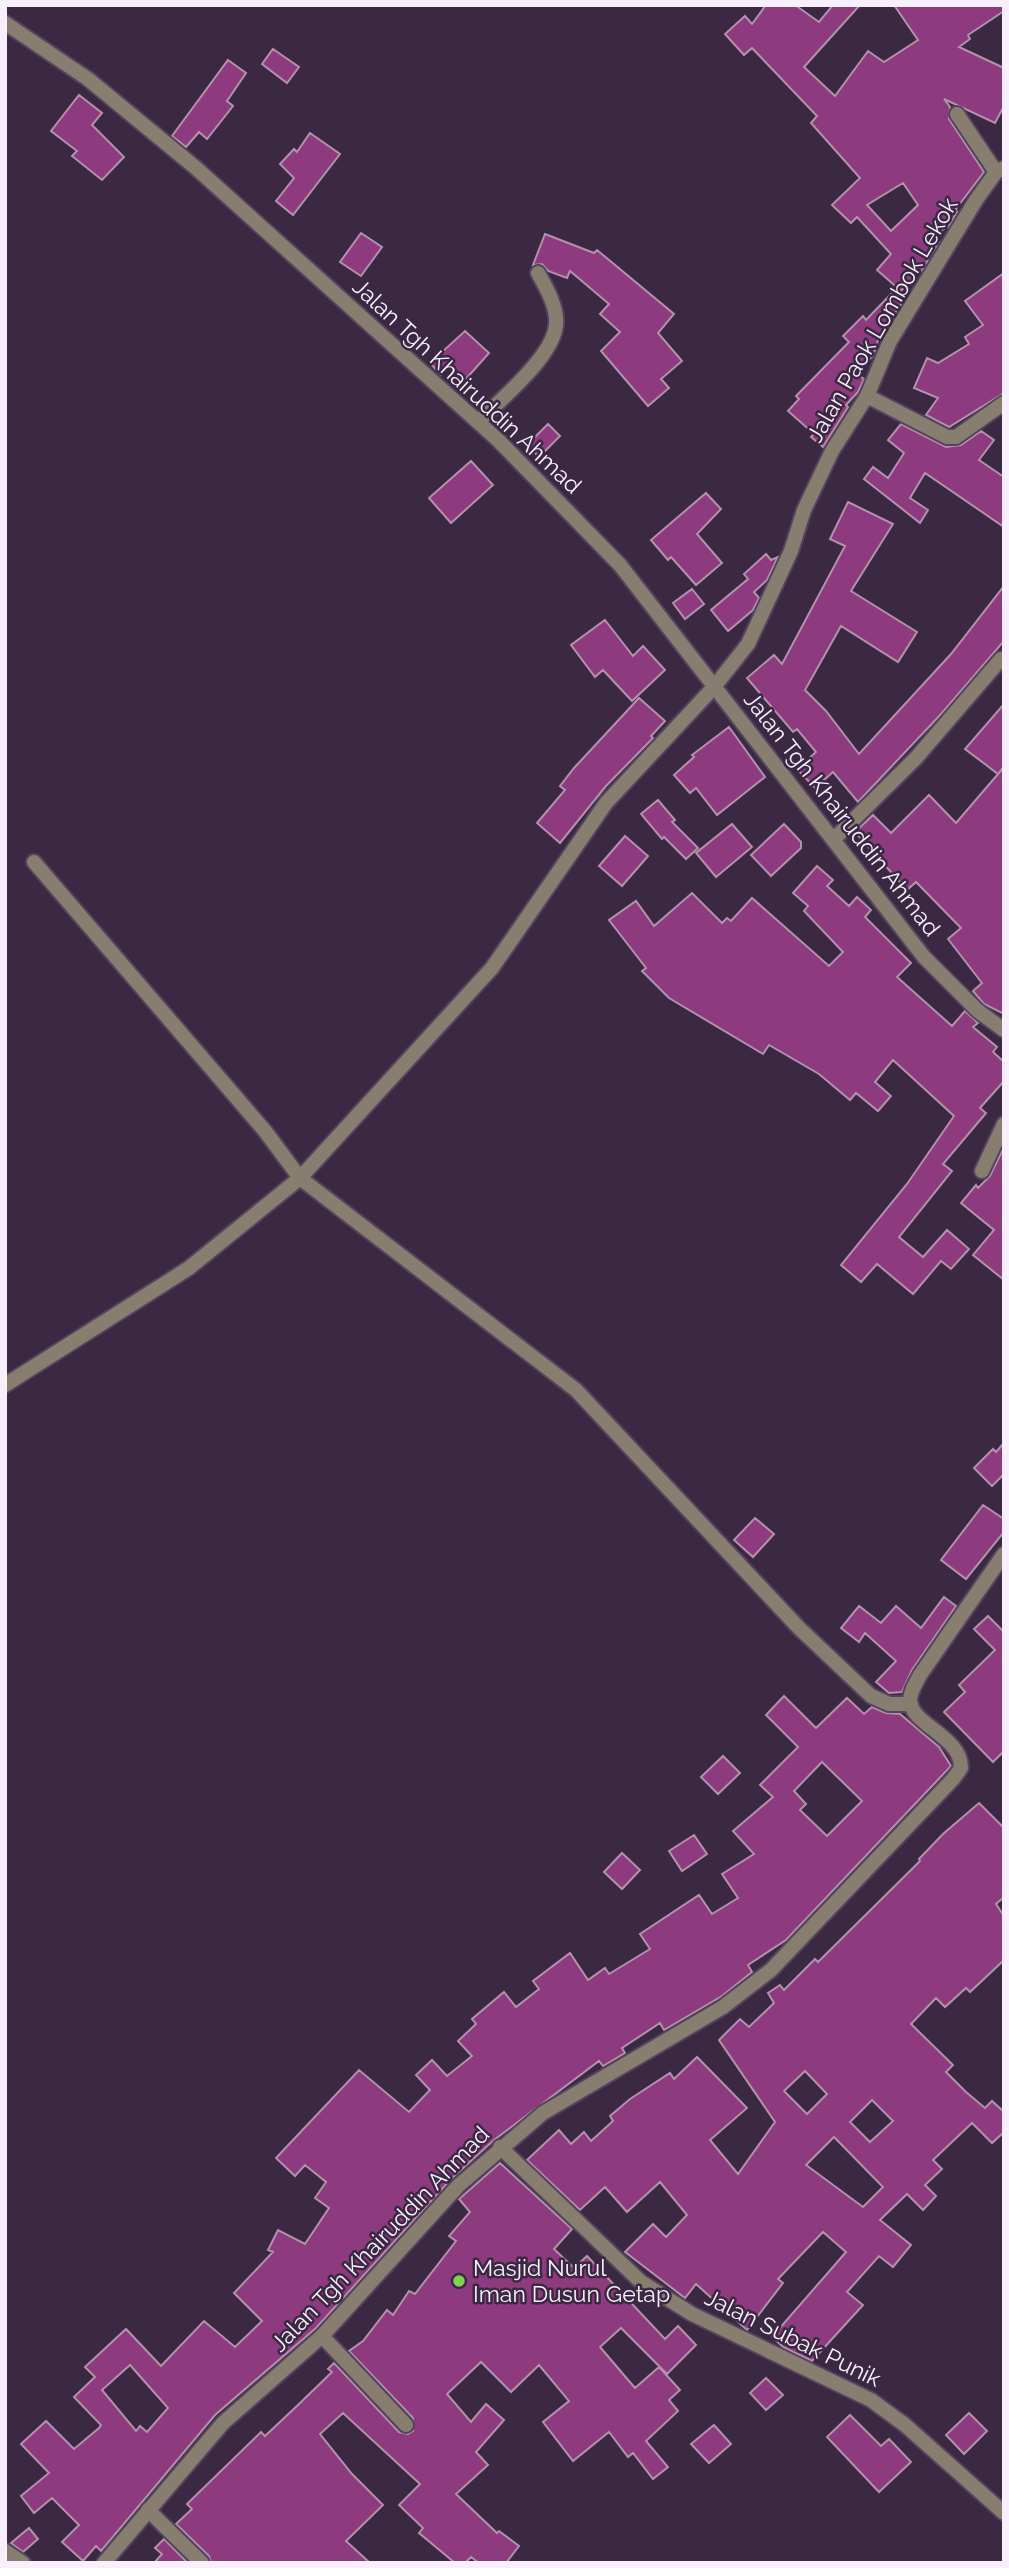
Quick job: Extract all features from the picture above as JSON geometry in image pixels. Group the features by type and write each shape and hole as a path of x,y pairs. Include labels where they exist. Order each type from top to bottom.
{"street":[{"name":"Jalan Tgh Khairuddin Ahmad","path":"5,23 88,79 196,168 478,422 620,565 924,957 978,1011 1004,1030"},
{"path":"957,114 1000,170"},
{"name":"Jalan Paok Lombok Lekok","path":"5,1385 189,1268 300,1178 492,968 606,803 714,687 748,644 791,551 804,510 832,451 867,396 890,341 1000,170"},
{"path":"478,422 526,374 547,348 557,324 548,291 538,273"},
{"path":"867,396 947,437 956,437 1004,403"},
{"path":"834,839 916,758 1001,659"},
{"path":"34,862 257,1120 300,1178 576,1390 799,1628 871,1696 889,1704 911,1704 911,1694 920,1675 1004,1554"},
{"path":"982,1171 994,1139 1004,1124"},
{"name":"Jalan Tgh Khairuddin Ahmad","path":"104,2563 223,2423 322,2336 457,2186 543,2113 703,2019 747,1989 789,1953 907,1831 953,1779 962,1764 958,1752 911,1704"},
{"name":"Jalan Subak Punik","path":"500,2147 641,2282 692,2315 871,2400 905,2425 1004,2513"},
{"path":"322,2336 406,2425"},
{"path":"148,2510 202,2563"},
{"path":"5,2551 23,2563"}],"building":[{"path":"766,5 795,5 819,22 833,5 860,5 804,67 835,96 868,51 884,62 918,40 894,5 1004,5 1004,11 968,35 970,39 959,47 1004,68 1004,106 995,123 944,99 950,107 949,119 984,172 956,209 949,226 933,236 939,242 921,272 919,271 901,291 877,270 891,254 857,217 851,223 832,205 860,178 811,123 817,116 752,48 744,55 725,34 745,16 752,24","holes":["903,183 918,205 891,231 867,205"]},
{"path":"273,49 299,67 287,83 262,64"},
{"path":"228,60 246,73 227,101 233,106 207,139 199,132 186,147 172,136"},
{"path":"79,95 102,113 92,125 124,157 102,180 72,156 77,151 51,131"},
{"path":"310,133 340,154 293,215 276,201 294,178 280,164 294,149 297,152"},
{"path":"361,233 382,247 361,276 340,262"},
{"path":"545,234 594,253 597,250 674,314 658,333 682,361 661,379 669,388 648,406 601,351 620,332 600,314 609,304 570,271 567,278 548,271 542,264 533,265"},
{"path":"1004,273 1004,393 949,427 926,415 938,398 914,388 927,358 938,363 969,344 965,337 983,325 965,301"},
{"path":"892,293 902,303 880,334 873,356 856,373 864,379 823,447 811,437 814,434 788,411 799,399 796,396 849,342 843,336 863,316 866,320"},
{"path":"465,331 489,353 465,380 449,366 441,375 430,363"},
{"path":"548,424 560,436 539,457 527,445"},
{"path":"901,424 946,447 961,445 981,431 994,440 979,460 1004,477 1004,527 925,473 910,498 928,510 920,523 864,479 873,467 888,478 904,453 888,440"},
{"path":"471,461 493,485 451,523 429,498"},
{"path":"706,493 721,509 697,534 722,563 696,585 671,557 668,560 651,540"},
{"path":"848,502 893,524 851,591 917,632 898,662 841,626 805,690 826,711 859,754 951,654 1004,586 1004,641 942,713 858,802 833,772 815,788 797,769 816,752 797,729 793,732 747,678 774,655 782,664 845,546 830,539"},
{"path":"766,554 771,560 778,557 767,580 754,592 759,598 753,610 728,631 711,610 748,579 744,574"},
{"path":"692,589 704,604 685,619 673,603"},
{"path":"605,620 633,656 643,646 665,670 632,701 603,670 595,677 571,645"},
{"path":"639,698 665,721 651,736 653,738 606,786 560,843 537,823 565,790 560,786 574,768"},
{"path":"1004,704 1004,766 998,774 965,749"},
{"path":"729,727 765,777 717,815 696,788 690,793 674,775 694,757 692,755"},
{"path":"1004,767 1004,1014 984,1004 973,991 982,983 948,939 961,928 916,882 907,890 855,832 873,815 891,833 929,795 956,823"},
{"path":"658,800 675,820 672,822 698,848 686,859 664,837 662,839 641,814"},
{"path":"732,824 752,847 716,877 696,853"},
{"path":"784,824 801,842 801,848 771,876 751,855"},
{"path":"625,836 648,856 622,886 599,866"},
{"path":"817,866 833,880 827,886 849,906 857,897 871,910 865,917 911,963 897,977 952,1026 965,1011 978,1023 973,1027 997,1047 993,1052 1004,1062 1004,1081 980,1108 986,1113 943,1164 952,1171 899,1237 923,1257 947,1230 969,1249 951,1269 941,1261 913,1294 877,1264 861,1282 841,1265 907,1184 954,1116 893,1060 875,1082 891,1096 878,1111 856,1093 850,1100 819,1074 769,1045 763,1054 669,998 642,971 646,968 609,920 636,901 654,926 692,893 722,923 727,918 731,921 752,898 829,966 843,952 804,911 808,906 793,893"},
{"path":"1004,1147 1004,1280 973,1255 994,1230 961,1203 976,1185 978,1188 990,1176"},
{"path":"1004,1443 1004,1474 992,1486 974,1468 993,1449 996,1452"},
{"path":"983,1505 1004,1519 1004,1532 966,1579 941,1560"},
{"path":"755,1518 774,1534 753,1557 734,1540"},
{"path":"944,1597 956,1606 912,1670 902,1692 889,1693 876,1682 896,1661 865,1633 859,1642 841,1628 859,1606 881,1623 896,1606 921,1628"},
{"path":"988,1616 1004,1632 1004,1751 993,1762 944,1712 965,1692 959,1685 995,1650 974,1629"},
{"path":"784,1696 816,1728 847,1698 864,1714 872,1707 886,1713 900,1714 939,1747 951,1766 786,1940 748,1965 752,1972 722,1996 664,2030 660,2023 622,2048 625,2053 603,2066 599,2061 494,2140 451,2179 316,2328 215,2415 101,2551 96,2546 83,2561 62,2542 79,2525 52,2498 34,2513 21,2496 49,2473 21,2444 46,2421 74,2449 99,2428 101,2425 74,2397 95,2377 85,2367 126,2329 161,2366 204,2321 235,2347 262,2321 234,2293 273,2252 268,2250 278,2230 305,2244 329,2208 315,2198 326,2182 305,2165 295,2176 276,2158 359,2070 409,2112 430,2090 416,2075 432,2060 447,2076 472,2056 458,2041 476,2024 472,2019 504,1992 516,2007 539,1989 533,1981 570,1953 588,1980 605,1968 609,1974 650,1949 640,1934 699,1895 712,1914 738,1898 722,1874 754,1854 733,1831 773,1797 760,1785 798,1747 766,1715","holes":["822,1762 862,1801 827,1836 800,1810 806,1804 794,1791","130,2365 168,2408 147,2432 140,2426 136,2431 102,2390"]},
{"path":"723,1756 740,1773 718,1794 701,1777"},
{"path":"979,1803 1004,1828 1004,1897 996,1904 1004,1916 1004,1960 970,1992 966,1988 945,2007 936,1998 911,2024 953,2065 946,2072 966,2092 985,2108 992,2101 1004,2112 1004,2132 992,2143 972,2123 933,2160 942,2169 925,2185 936,2196 923,2210 907,2194 880,2220 911,2245 893,2267 879,2256 847,2292 863,2305 812,2361 783,2347 772,2337 846,2252 823,2232 778,2279 783,2283 747,2330 696,2284 685,2298 625,2252 653,2224 666,2237 687,2215 660,2182 627,2212 605,2187 580,2210 527,2160 559,2130 571,2144 584,2132 591,2141 613,2121 610,2116 630,2099 670,2073 674,2079 697,2057 747,2108 710,2140 738,2174 775,2122 719,2040 740,2019 749,2027 774,2003 768,1993 780,1985 784,1990 815,1959 818,1962 920,1861 943,1834","holes":["805,2071 827,2094 807,2114 784,2091","872,2100 893,2121 870,2142 850,2122","834,2137 883,2187 863,2207 806,2165"]},
{"path":"694,1835 707,1854 682,1871 669,1851"},
{"path":"622,1853 640,1870 622,1889 604,1872"},
{"path":"500,2163 572,2229 554,2249 574,2268 587,2256 665,2339 678,2326 696,2345 667,2374 621,2328 600,2347 635,2388 659,2367 680,2390 669,2400 678,2411 646,2441 668,2467 653,2479 633,2453 628,2457 609,2432 573,2461 543,2422 569,2401 539,2365 511,2392 481,2362 447,2394 471,2422 486,2404 504,2420 476,2452 488,2465 456,2494 497,2533 499,2531 519,2546 506,2563 479,2563 471,2557 465,2563 455,2563 419,2533 423,2528 399,2505 420,2484 343,2413 320,2434 352,2474 383,2505 346,2541 370,2563 211,2563 209,2556 176,2524 192,2509 187,2504 261,2432 265,2436 299,2404 332,2372 328,2369 334,2363 399,2432 408,2434 413,2431 413,2418 349,2351 363,2341 387,2310 393,2315 409,2291 415,2294 456,2241 449,2236 470,2212 459,2199"},
{"path":"766,2378 783,2395 766,2410 750,2393"},
{"path":"969,2413 987,2431 964,2454 946,2435"},
{"path":"850,2415 881,2446 889,2439 911,2462 879,2492 827,2437"},
{"path":"714,2425 731,2444 709,2463 691,2444"},
{"path":"29,2528 38,2539 23,2552 11,2543"},
{"path":"164,2539 188,2563 154,2563 162,2554 155,2548"}],"place":[{"name":"Masjid Nurul Iman Dusun Getap","path":"459,2281"}]}
